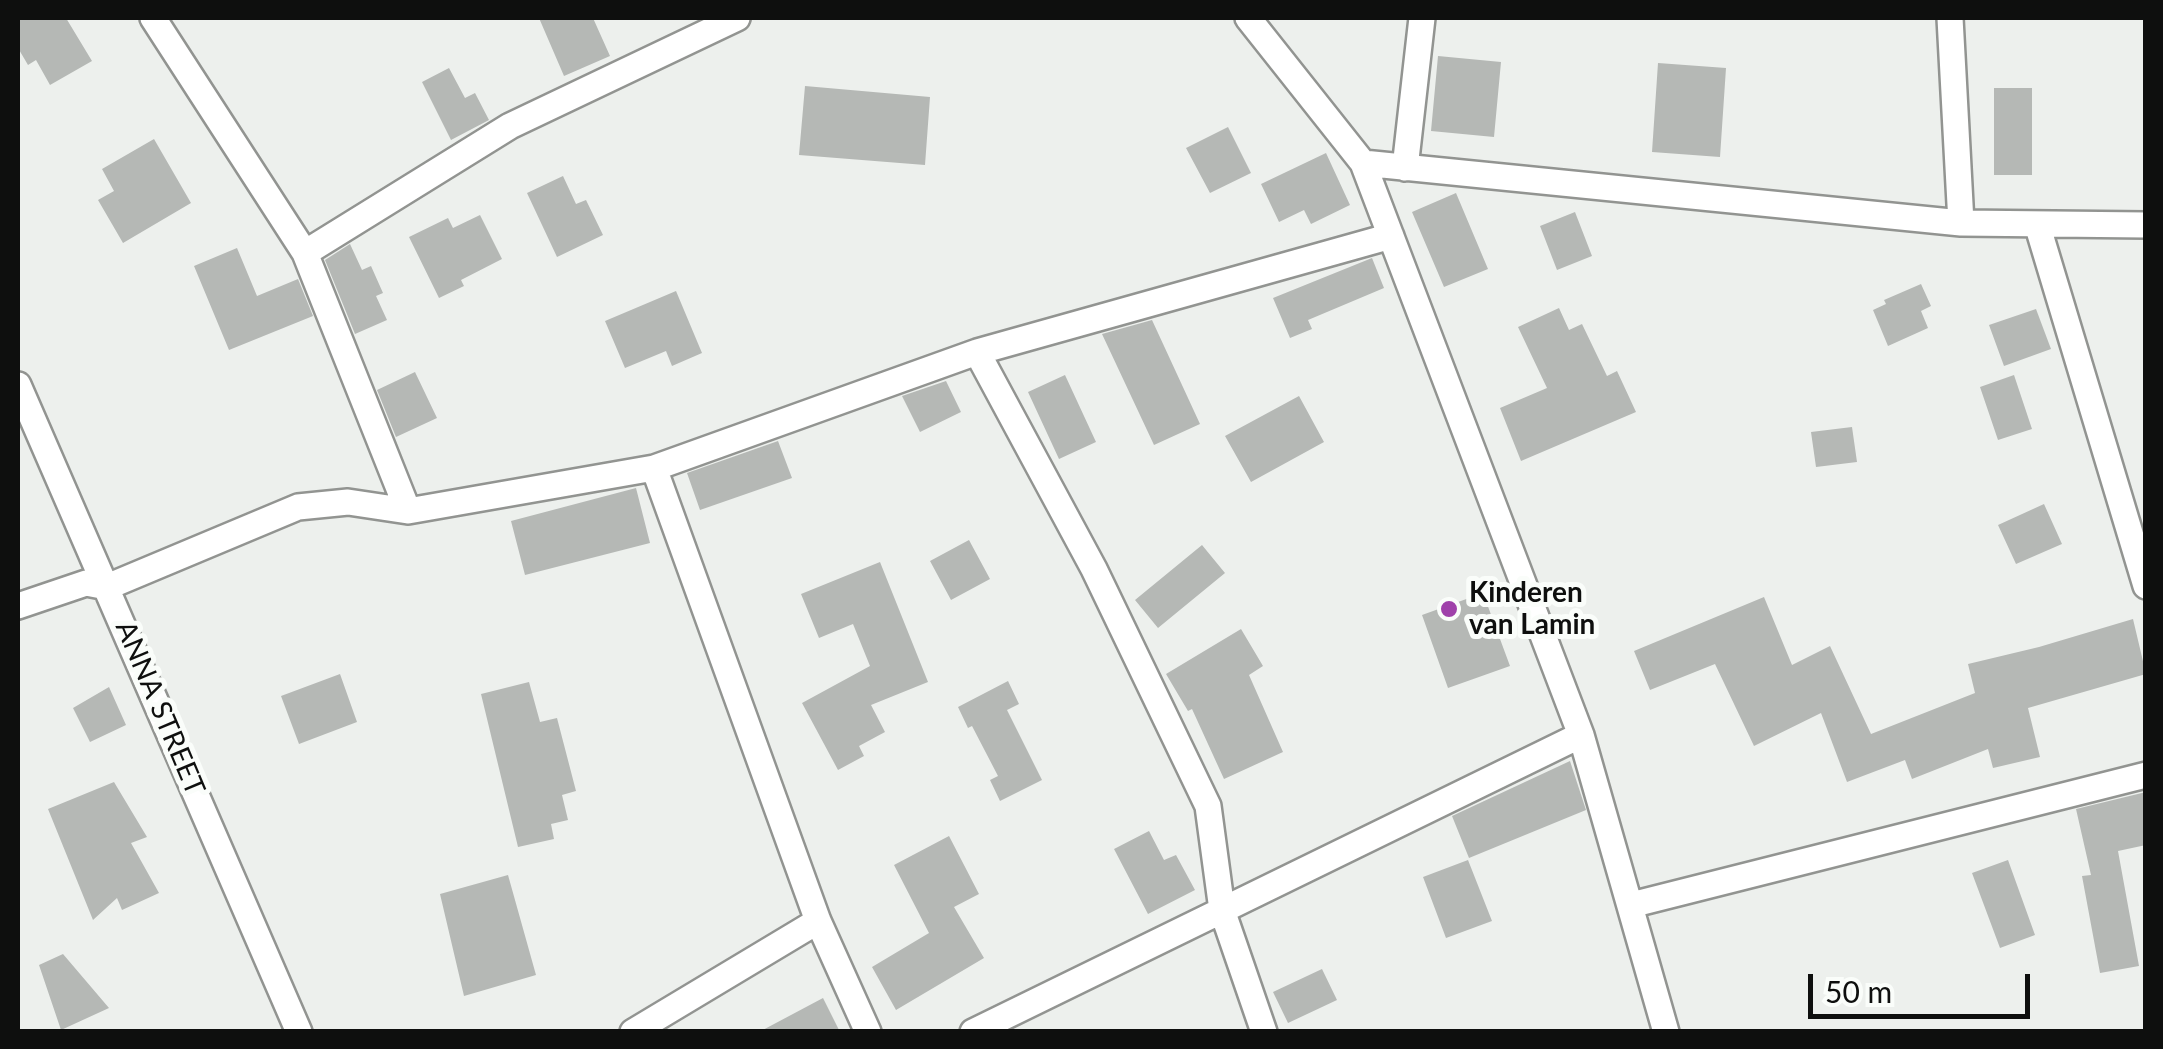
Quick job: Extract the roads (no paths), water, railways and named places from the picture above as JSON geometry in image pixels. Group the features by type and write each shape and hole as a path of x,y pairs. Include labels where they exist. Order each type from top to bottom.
{"street":[{"path":"154,18 305,253 408,511"},
{"path":"305,253 510,126 737,18"},
{"path":"1248,18 1363,163 1581,736 1666,1032"},
{"path":"1405,168 1422,18"},
{"path":"1950,18 1961,223"},
{"path":"1363,163 1961,223 2146,225"},
{"path":"2037,224 2146,586"},
{"path":"18,606 86,582 107,586 298,507 348,502 408,511 654,468 978,352 1391,236"},
{"path":"978,352 1094,570 1208,806 1222,910 1264,1032"},
{"name":"ANNA STREET","path":"18,385 299,1032"},
{"path":"654,468 818,920 868,1032"},
{"path":"973,1032 1581,736"},
{"path":"1631,905 2146,775"},
{"path":"633,1032 818,920"}],"place":[{"name":"Kinderen van Lamin","path":"1449,609"}]}
